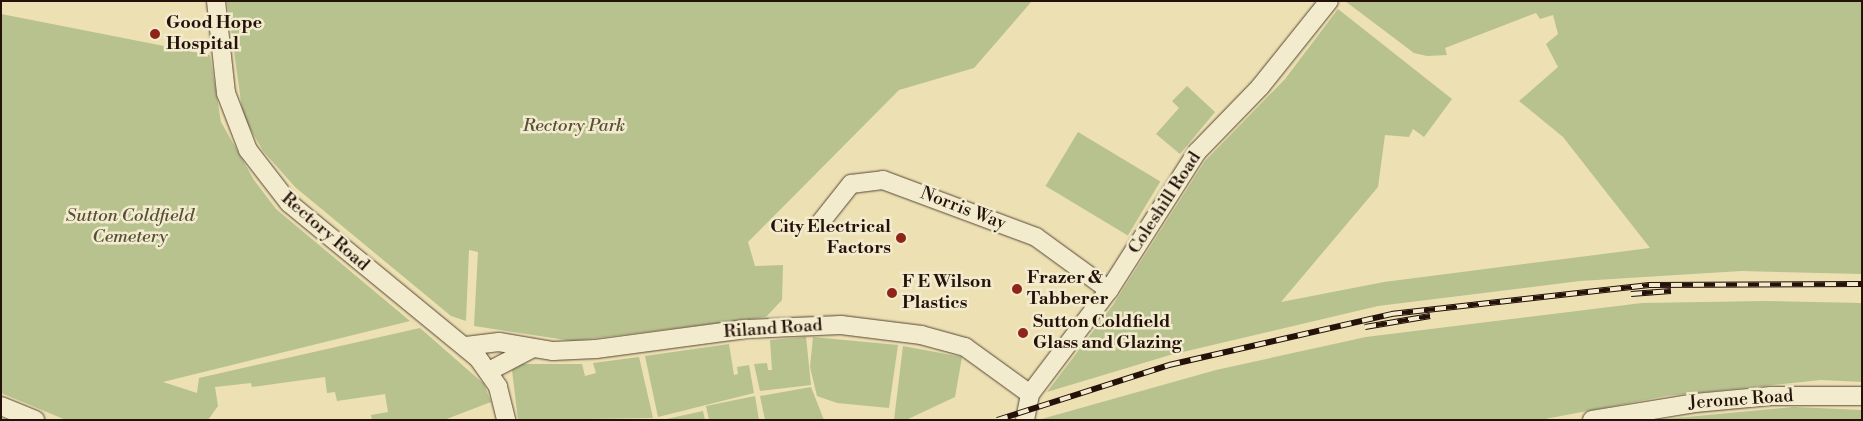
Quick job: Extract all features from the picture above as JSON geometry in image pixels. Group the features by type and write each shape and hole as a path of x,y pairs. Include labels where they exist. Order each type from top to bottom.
{"street":[{"name":"Rectory Road","path":"216,1 230,114 268,179 317,229 466,346 489,371 506,420"},
{"name":"Coleshill Road","path":"1025,420 1030,394 1109,290 1197,152 1260,87 1329,1"},
{"name":"Norris Way","path":"820,222 851,184 883,180 1036,238 1109,290"},
{"name":"Riland Road","path":"466,346 499,342 530,349 596,349 746,329 834,325 921,335 965,347 1030,394"},
{"name":"Riland Road","path":"489,371 530,349"},
{"name":"Jerome Road","path":"1592,420 1695,402 1862,396"},
{"path":"1,406 35,420"}],"green space":[{"name":"Rectory Park","path":"227,1 1032,1 974,68 899,90 748,242 755,266 783,265 782,300 766,317 573,341 474,326 478,252 469,250 466,321 451,316 295,187 263,151 243,116"},
{"path":"1345,1 1862,1 1862,274 1741,271 1580,281 1378,306 1170,355 1047,392 1113,305 1205,161 1285,79 1338,9 1452,99 1424,137 1413,129 1409,137 1385,135 1378,187 1281,302 1384,282 1650,248 1563,137 1519,101 1558,67 1546,44 1558,34 1553,15 1540,19 1536,13 1445,48 1447,55 1427,56 1414,53"},
{"name":"Sutton Coldfield Cemetery","path":"1,14 210,55 221,122 254,180 276,209 410,321 163,382 197,393 199,378 420,328 484,384 491,402 444,420 372,420 371,415 388,412 385,394 337,401 335,392 327,393 325,377 252,387 251,383 215,387 218,406 208,420 66,420 1,393"},
{"path":"1187,86 1215,112 1180,154 1156,134 1179,108 1172,101"},
{"path":"1078,132 1160,181 1128,235 1046,186"},
{"path":"1765,301 1862,303 1862,382 1821,380 1666,396 1540,420 1038,420 1216,370 1366,337 1642,303"},
{"path":"806,337 811,385 760,391 754,364 767,363 768,370 772,370 770,340"},
{"path":"813,337 898,345 889,408 837,403 817,396 810,367"},
{"path":"729,344 734,375 738,374 737,367 749,365 754,393 658,417 645,356"},
{"path":"903,346 962,357 955,397 906,420 894,420"},
{"path":"639,357 653,418 518,420 512,370 523,364 582,364 585,376 596,373 593,363"},
{"path":"811,387 824,420 765,420 760,396"},
{"path":"755,396 759,420 709,420 706,406"},
{"path":"1793,407 1862,410 1862,420 1655,420"},
{"path":"703,411 705,420 662,420"}],"railway":[{"path":"997,420 1169,365 1391,314 1649,285 1862,284"},
{"path":"1631,294 1671,291"},
{"path":"1365,327 1430,316"}],"place":[{"name":"Good Hope Hospital","path":"155,34"},
{"name":"City Electrical Factors","path":"901,238"},
{"name":"Frazer & Tabberer","path":"1017,289"},
{"name":"F E Wilson Plastics","path":"892,293"},
{"name":"Sutton Coldfield Glass and Glazing","path":"1023,333"}]}
